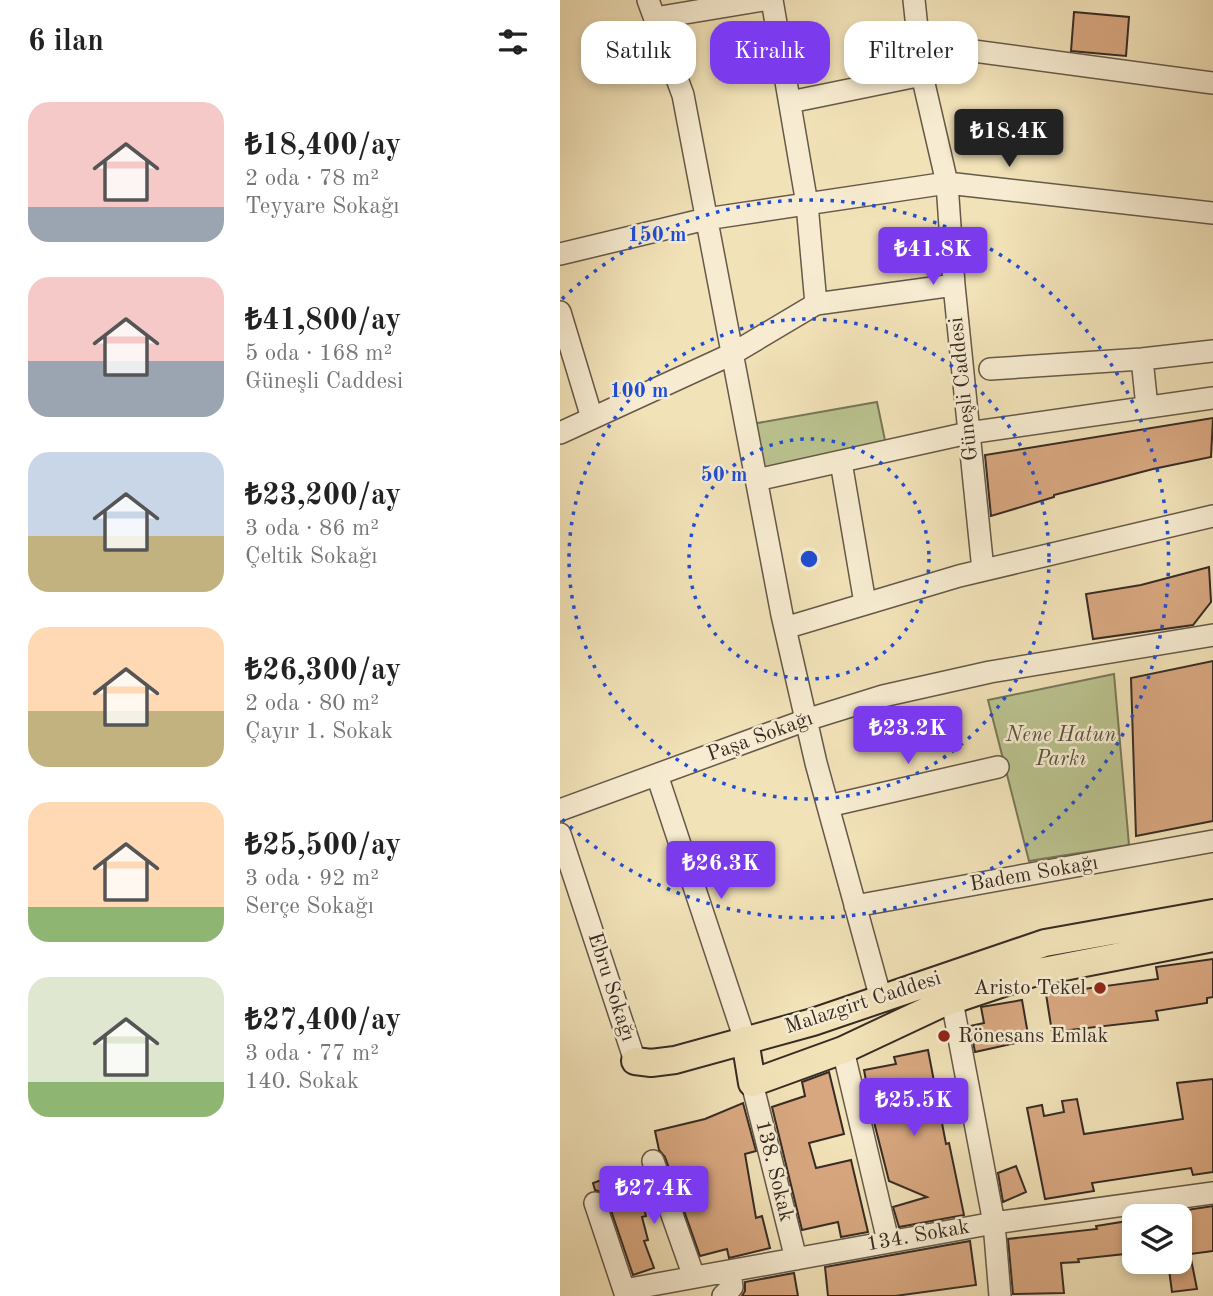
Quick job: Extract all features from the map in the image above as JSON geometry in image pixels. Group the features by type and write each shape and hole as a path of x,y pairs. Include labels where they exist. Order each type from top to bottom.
{"main road":[{"name":"Malazgirt Caddesi","path":"635,1060 651,1063 675,1060 813,1022 1045,943 1213,913"},
{"name":"Malazgirt Caddesi","path":"752,1083 843,1050 952,1000 1033,973 1213,938"},
{"path":"746,1040 752,1083"}],"street":[{"path":"763,0 652,9 683,95 785,628 828,806 881,999"},
{"path":"772,0 807,204 816,304"},
{"name":"Güneşli Caddesi","path":"914,0 917,21"},
{"path":"978,52 1213,83"},
{"path":"790,102 878,84"},
{"name":"Güneşli Caddesi","path":"924,84 947,183 954,285 983,570"},
{"path":"560,254 706,219 947,183 1213,213"},
{"path":"560,433 732,354 816,304 954,285"},
{"path":"560,312 592,418"},
{"path":"990,369 1142,359 1213,351"},
{"path":"1142,359 1147,407"},
{"path":"756,480 968,433 1213,398"},
{"path":"841,462 865,603"},
{"path":"785,628 983,570 1213,516"},
{"name":"Paşa Sokağı","path":"560,810 806,720 883,696 990,672 1213,635"},
{"path":"828,806 998,767"},
{"path":"657,775 746,1040"},
{"name":"Ebru Sokağı","path":"560,834 635,1060"},
{"name":"Badem Sokağı","path":"855,906 1213,841"},
{"path":"952,1000 994,1223 1000,1296"},
{"path":"843,1050 888,1241"},
{"name":"138. Sokak","path":"752,1083 796,1259"},
{"path":"653,1161 694,1277"},
{"name":"134. Sokak","path":"625,1293 694,1277 994,1223 1213,1194"},
{"path":"595,1203 625,1293"},
{"path":"723,1296 732,1287 730,1271"}],"green space":[{"path":"877,402 886,445 765,471 752,424"},
{"name":"Nene Hatun Parkı","path":"1114,674 1129,845 1029,861 988,700"}],"building":[{"path":"1074,12 1129,17 1126,56 1071,51"},
{"path":"1213,418 1211,457 1054,495 991,516 985,455"},
{"path":"1209,567 1211,602 1193,625 1093,639 1086,594 1141,585"},
{"path":"1213,661 1213,821 1136,836 1131,678"},
{"path":"1213,959 1213,997 1207,998 1207,1003 1156,1011 1158,1020 1052,1032 1046,994 1158,979 1156,967"},
{"path":"1022,1000 1029,1040 975,1052 970,1026 984,1023 981,1007"},
{"path":"928,1050 946,1144 949,1143 964,1215 899,1227 893,1207 927,1197 889,1181 864,1070 896,1064 894,1057"},
{"path":"829,1072 844,1134 809,1143 816,1168 851,1160 868,1232 841,1237 838,1222 802,1230 772,1107 805,1096 802,1082"},
{"path":"1213,1079 1213,1172 1193,1175 1191,1168 1092,1183 1094,1191 1045,1199 1027,1108 1042,1105 1044,1116 1064,1112 1062,1101 1077,1099 1084,1134 1183,1119 1177,1083"},
{"path":"743,1103 756,1151 745,1154 756,1218 762,1216 770,1248 729,1258 727,1249 700,1256 665,1157 659,1150 655,1131 705,1119"},
{"path":"1016,1166 1026,1192 1003,1202 998,1173"},
{"path":"634,1168 646,1216 642,1217 648,1240 644,1241 654,1268 633,1275 607,1199 603,1193 595,1190 593,1183"},
{"path":"1213,1206 1213,1251 1192,1254 1192,1209"},
{"path":"1122,1222 1122,1254 1061,1263 1064,1293 1013,1294 1008,1239 1097,1229 1096,1226"},
{"path":"970,1241 976,1285 895,1296 828,1296 825,1267"},
{"path":"1192,1264 1197,1289 1172,1292 1170,1274 1192,1274"},
{"path":"794,1273 798,1296 742,1296 745,1282"}],"place":[{"name":"Aristo Tekel","path":"1100,988"},
{"name":"Rönesans Emlak","path":"944,1036"}]}
